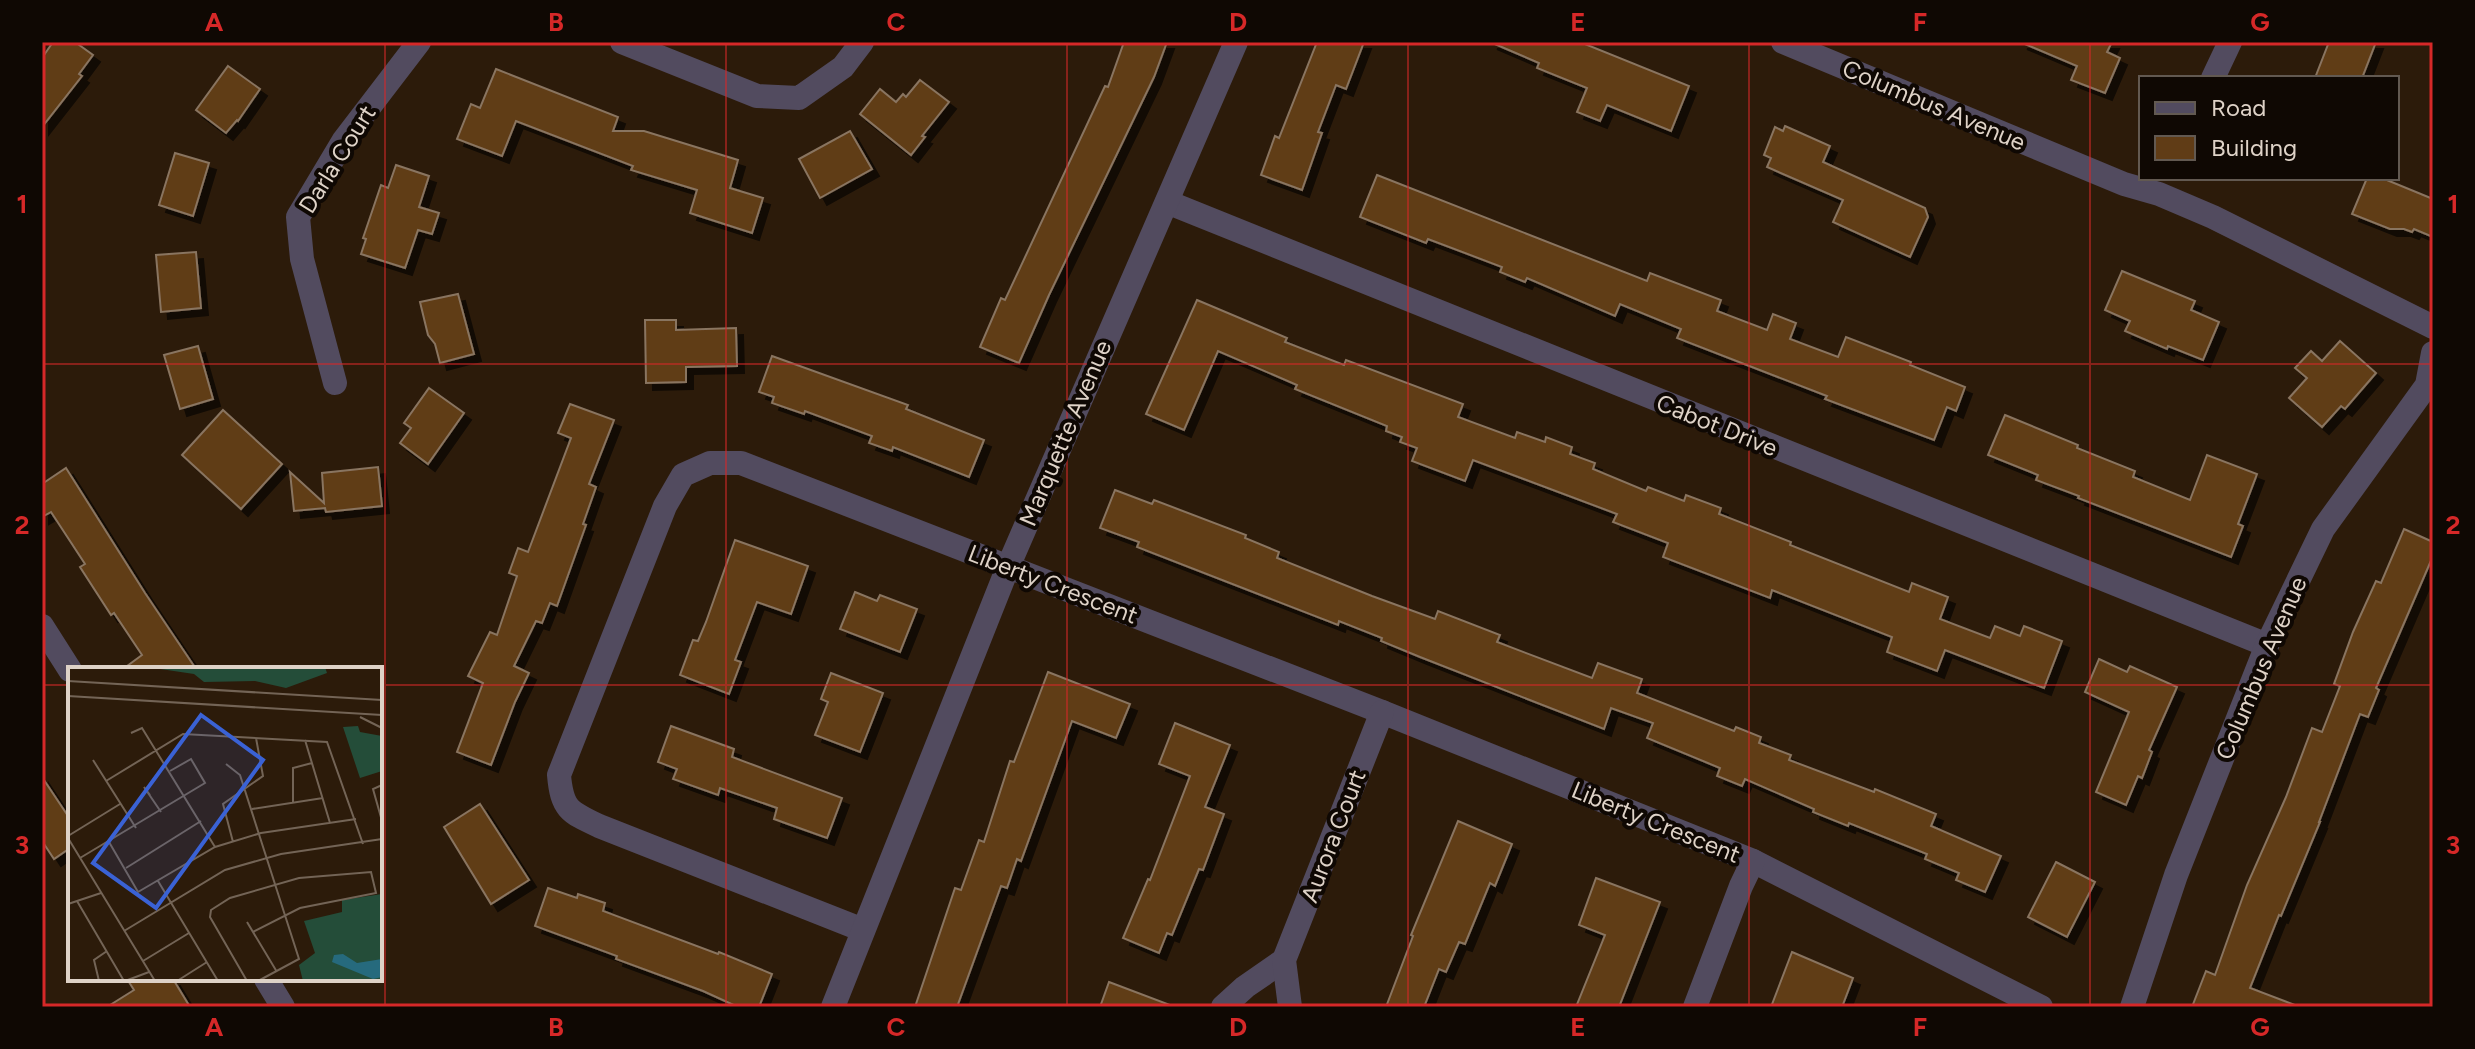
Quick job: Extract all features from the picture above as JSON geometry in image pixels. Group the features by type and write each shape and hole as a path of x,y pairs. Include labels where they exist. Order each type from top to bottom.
{"street":[{"name":"Darla Court","path":"335,383 302,259 298,217 344,140 419,42"},
{"path":"622,42 757,96 799,98 843,67 862,42"},
{"name":"Marquette Avenue","path":"833,1007 1008,567 1236,42"},
{"name":"Columbus Avenue","path":"1783,42 2124,184 2163,186 2213,217 2433,327"},
{"path":"2214,76 2230,42"},
{"name":"Cabot Drive","path":"1167,202 2267,645"},
{"name":"Columbus Avenue","path":"2132,1007 2176,875 2267,645 2323,529 2427,385 2433,353"},
{"name":"Liberty Crescent","path":"863,930 574,815 561,796 559,775 665,506 683,475 710,463 741,463 1382,712 1753,861 2041,1007"},
{"path":"42,626 68,667"},
{"name":"Aurora Court","path":"1290,1007 1284,960 1382,712"},
{"path":"1695,1007 1753,861"},
{"path":"1223,1007 1245,987 1284,960"},
{"path":"267,981 283,1007"}],"building":[{"path":"53,42 75,42 93,55 79,74 82,76 42,127 42,58"},
{"path":"1124,42 1167,42 1154,77 1019,363 980,347 1105,86 1108,87"},
{"path":"1317,42 1364,42 1346,89 1336,85 1318,132 1322,133 1302,190 1261,175"},
{"path":"1490,42 1580,42 1689,86 1671,131 1607,105 1600,121 1577,112 1587,88 1537,68 1539,63"},
{"path":"2020,42 2112,42 2107,52 2120,58 2105,93 2071,80 2077,66"},
{"path":"2329,42 2376,42 2363,76 2316,76"},
{"path":"228,66 260,89 226,133 196,110"},
{"path":"496,69 618,117 613,131 644,131 738,160 730,188 763,198 752,233 690,213 697,190 631,170 633,166 516,121 502,156 457,139 471,104 480,108"},
{"path":"920,80 949,102 911,155 860,114 880,89 896,102 903,94 906,97"},
{"path":"1785,126 1830,146 1823,162 1925,208 1928,217 1910,257 1833,222 1843,200 1767,167 1771,158 1764,155 1775,127 1783,131"},
{"path":"850,131 872,169 820,198 799,159"},
{"path":"175,153 209,163 193,216 159,205"},
{"path":"396,165 429,176 419,207 439,213 432,234 418,230 405,268 361,254 366,239 363,238 381,185 388,188"},
{"path":"1377,175 1647,281 1650,273 1721,300 1717,311 1767,330 1773,314 1796,323 1790,339 1838,357 1846,337 1911,362 1910,365 1965,387 1956,411 1947,407 1934,440 1677,338 1681,329 1620,304 1615,316 1527,278 1525,282 1500,272 1502,267 1428,239 1426,243 1360,217"},
{"path":"2366,180 2387,180 2433,199 2433,237 2414,229 2412,232 2390,229 2352,214"},
{"path":"196,252 201,308 161,312 156,255"},
{"path":"2122,271 2195,301 2191,310 2219,322 2203,360 2125,331 2130,321 2105,310"},
{"path":"458,294 474,354 440,363 435,344 428,335 420,302"},
{"path":"1197,300 1287,338 1285,342 1344,365 1346,360 1463,404 1458,417 1515,438 1517,432 1545,442 1546,437 1572,447 1570,454 1595,463 1593,469 1646,491 1648,487 1684,501 1686,495 1721,508 1719,514 1791,542 1790,545 1909,592 1912,583 1948,597 1940,619 1990,638 1995,626 2020,636 2024,626 2062,641 2044,688 1945,650 1937,671 1887,652 1892,637 1772,590 1770,598 1663,557 1668,543 1613,522 1617,514 1473,460 1465,481 1412,461 1417,448 1400,442 1402,437 1386,431 1387,426 1295,389 1297,385 1218,351 1184,430 1146,414"},
{"path":"645,320 676,320 676,330 736,328 737,366 686,367 686,382 646,383"},
{"path":"2340,341 2376,373 2345,409 2341,406 2322,427 2289,398 2307,378 2295,368 2311,351 2322,361"},
{"path":"198,346 213,399 180,409 164,355"},
{"path":"772,356 908,405 906,409 984,440 969,477 893,447 892,451 869,443 872,436 805,411 804,414 772,403 774,397 759,392"},
{"path":"429,388 464,413 428,464 400,443 411,428 404,423"},
{"path":"570,404 614,420 589,484 596,487 557,606 550,603 542,623 536,621 514,666 529,673 491,765 457,752 483,683 468,676 490,632 497,635 517,576 509,573 518,548 528,552 571,438 558,433"},
{"path":"223,410 282,464 241,509 182,455"},
{"path":"2005,415 2135,471 2133,477 2190,500 2207,455 2257,474 2238,524 2243,526 2231,557 2078,498 2036,480 2038,475 1988,455"},
{"path":"378,467 382,506 326,512 325,508 294,511 290,472 324,503 322,473"},
{"path":"66,468 195,667 126,667 142,655 80,567 85,564 51,512 42,517 42,484"},
{"path":"1115,490 1152,504 1154,500 1246,535 1245,538 1279,552 1277,558 1372,596 1435,619 1438,611 1500,635 1497,642 1592,678 1598,663 1642,679 1637,693 1734,731 1736,727 1761,737 1759,743 1791,755 1789,760 1874,792 1875,789 1936,814 1931,826 2001,856 1985,892 1956,880 1959,873 1925,859 1927,854 1813,812 1814,809 1745,779 1742,786 1717,776 1720,768 1647,738 1653,723 1611,708 1604,729 1420,657 1339,621 1338,625 1137,547 1139,542 1100,528"},
{"path":"2404,529 2433,542 2433,556 2376,688 2379,690 2368,717 2360,714 2320,822 2250,988 2295,1005 2192,1007 2206,971 2215,975 2247,885 2312,728 2322,732 2340,686 2334,684 2353,632 2376,581 2381,583"},
{"path":"735,540 808,566 791,614 757,602 735,660 741,662 729,694 680,675 693,640 698,641 706,622"},
{"path":"855,592 877,601 880,595 917,609 900,652 840,629"},
{"path":"2099,659 2127,672 2130,666 2177,687 2149,750 2152,752 2142,778 2138,776 2126,805 2096,792 2129,712 2085,692"},
{"path":"1048,672 1130,704 1116,738 1072,721 1021,861 1017,859 1007,888 1001,886 957,1007 915,1007 955,888 961,890 979,840 984,842 1010,761 1014,762"},
{"path":"831,673 883,693 860,752 815,735 828,702 821,699"},
{"path":"1175,723 1230,745 1205,807 1224,814 1203,870 1199,869 1172,935 1167,933 1159,953 1123,938 1150,880 1190,776 1159,764"},
{"path":"671,726 734,749 732,757 842,798 827,838 774,819 777,808 720,788 718,795 673,779 677,769 658,762"},
{"path":"42,777 68,816 68,849 54,859 42,841"},
{"path":"480,804 529,880 491,904 444,827"},
{"path":"1458,821 1512,844 1495,886 1490,883 1465,944 1459,942 1446,972 1439,969 1424,1007 1386,1007 1411,935"},
{"path":"2056,862 2095,882 2067,937 2028,917"},
{"path":"1596,878 1660,902 1619,1007 1576,1007 1605,935 1579,925"},
{"path":"548,888 605,903 603,911 772,974 759,1007 738,1007 616,959 617,956 535,926"},
{"path":"1792,952 1853,978 1842,1007 1771,1007"},
{"path":"128,981 174,981 190,1007 107,1007 134,990"},
{"path":"1109,982 1170,1005 1100,1007"}]}
